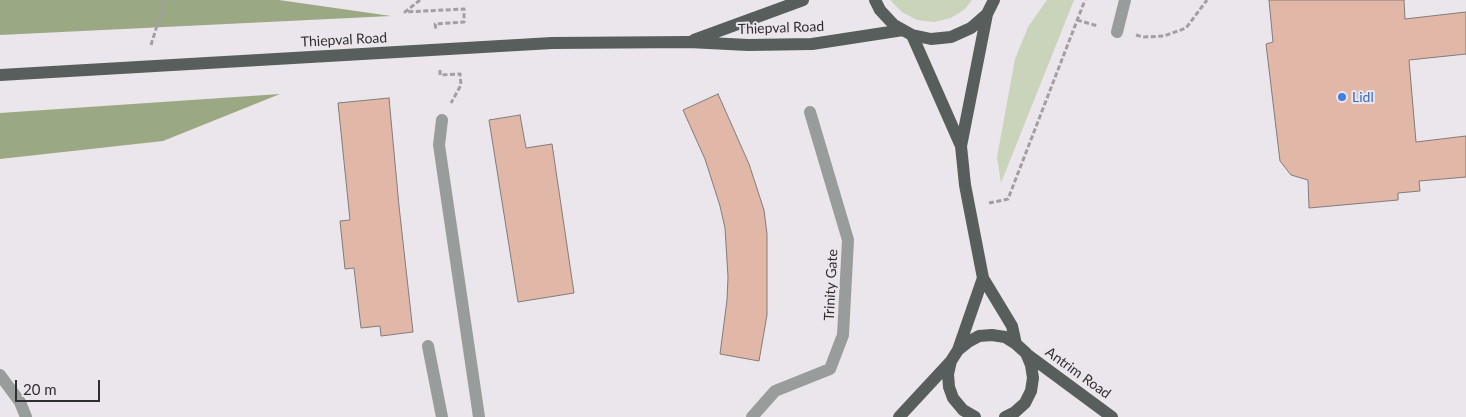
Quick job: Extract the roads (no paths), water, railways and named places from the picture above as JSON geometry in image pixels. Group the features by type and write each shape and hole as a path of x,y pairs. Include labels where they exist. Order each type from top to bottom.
{"main road":[{"name":"Thiepval Road","path":"689,42 803,0"},
{"path":"875,0 880,10 894,25 907,32 931,39 951,37 971,28 987,14"},
{"path":"994,0 987,14 962,146 965,185 983,278 1012,326 1016,344"},
{"name":"Thiepval Road","path":"0,75 552,43 689,42 748,45 812,44 907,32"},
{"path":"907,32 962,146"},
{"path":"975,417 963,410 953,398 948,374 983,278"},
{"path":"898,417 968,342 979,336 992,335 1005,337 1016,344"},
{"name":"Antrim Road","path":"1016,344 1112,417"},
{"path":"1005,417 1015,412 1025,403 1031,391 1032,365 1026,353"}],"street":[{"path":"1117,32 1125,0"},
{"name":"Trinity Gate","path":"752,417 775,391 830,369 843,335 848,240 810,112"},
{"path":"442,120 439,145 478,417"},
{"path":"428,346 442,417"},
{"path":"0,375 20,402 26,417"}],"place":[{"name":"Lidl","path":"1342,97"}]}
